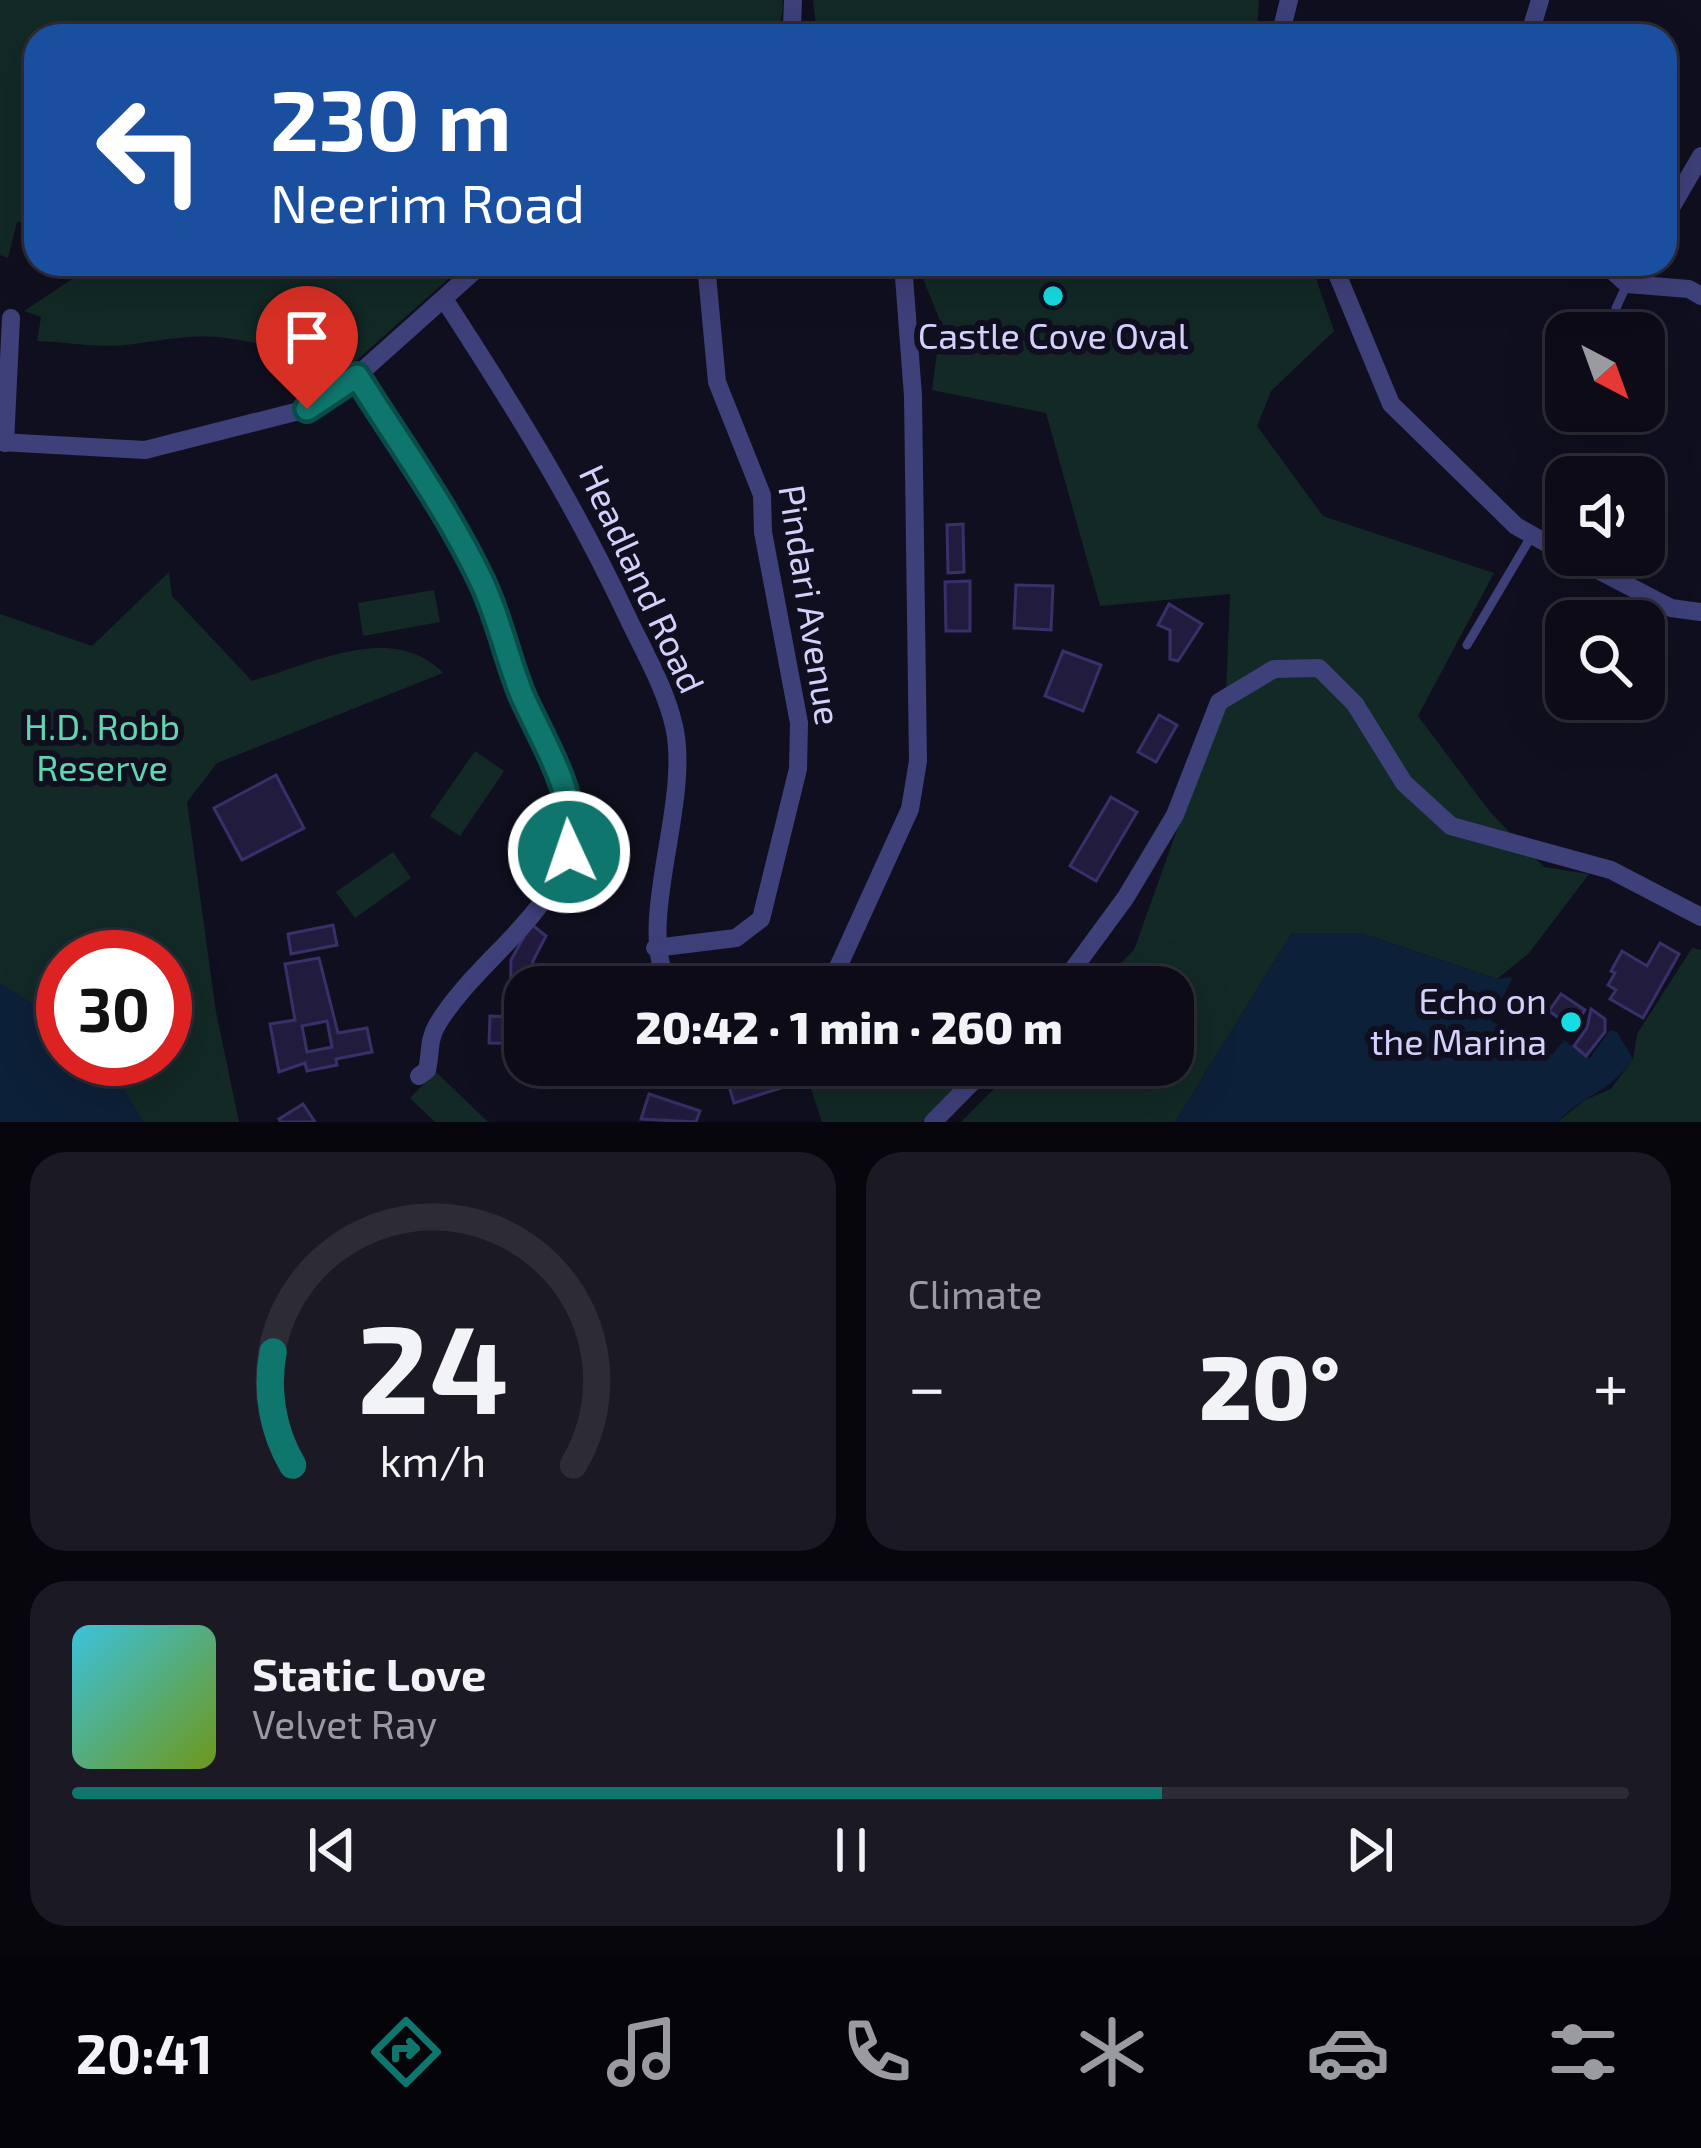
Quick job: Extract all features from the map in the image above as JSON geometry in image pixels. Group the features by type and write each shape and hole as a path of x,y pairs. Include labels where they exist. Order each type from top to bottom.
{"street":[{"path":"1677,197 1701,156"},
{"path":"11,318 2,442 114,450 172,445 307,409 357,376 469,276"},
{"name":"Pindari Avenue","path":"655,948 736,938 760,919 798,769 799,723 764,532 762,495 717,382 707,276"},
{"path":"839,966 910,809 918,761 914,396 904,276"},
{"path":"1339,276 1391,404 1524,531 1545,542"},
{"path":"1618,276 1627,284 1689,289 1701,296"},
{"path":"1627,284 1632,276"},
{"name":"Headland Road","path":"444,299 566,490 665,697 679,756 679,790 655,948 662,966"},
{"path":"357,376 483,584 572,817 569,852 556,883 446,1012 430,1041 427,1070 419,1076"},
{"path":"1609,576 1671,608 1701,612"},
{"path":"1075,966 1126,897 1175,814 1219,702 1274,669 1319,668 1354,704 1404,783 1450,826 1611,870 1701,917"},
{"path":"933,1122 968,1086"}],"lane":[{"path":"1617,312 1627,284"},
{"path":"1467,645 1524,531"}],"green space":[{"path":"0,0 783,0 778,24 24,24 24,223 17,222 8,258 0,255"},
{"path":"813,0 1259,0 1258,24 816,24"},
{"path":"77,276 452,276 348,368 298,395 265,345 212,337 110,346 37,341 41,317 24,311"},
{"path":"922,276 1315,276 1334,331 1271,391 1257,426 1323,516 1494,573 1418,716 1490,812 1544,867 1589,874 1529,953 1497,979 1361,933 1292,933 1175,1122 961,1122 997,1086 1194,1086 1194,966 1118,966 1134,950 1226,693 1230,594 1100,606 1046,413 932,390 941,323"},
{"name":"H.D. Robb Reserve","path":"169,572 172,596 252,681 326,657 376,648 423,658 443,673 217,763 187,802 216,1012 239,1122 143,1122 122,1086 192,1086 192,930 36,930 36,1006 0,984 0,614 92,646"},
{"path":"434,590 440,622 363,636 358,603"},
{"path":"475,751 504,771 460,836 430,816"},
{"path":"393,852 411,878 355,918 336,892"},
{"path":"1692,948 1701,950 1701,1122 1557,1122 1585,1100 1611,1089 1633,1059 1637,1034"},
{"path":"436,1072 488,1122 435,1122 410,1098"},
{"path":"810,1086 955,1086 922,1122 822,1122"}],"water":[{"path":"1292,933 1361,933 1497,979 1513,977 1491,1021 1552,1055 1564,1040 1590,1058 1610,1030 1617,1032 1633,1059 1614,1080 1557,1122 1175,1122"},
{"path":"0,984 36,1006 36,1086 122,1086 143,1122 0,1122"}],"building":[{"path":"963,524 964,572 948,573 947,525"},
{"path":"970,581 970,631 946,631 945,582"},
{"path":"1016,585 1053,586 1051,630 1014,628"},
{"path":"1169,604 1202,624 1178,661 1170,659 1170,630 1158,625"},
{"path":"1063,651 1101,665 1083,711 1045,696"},
{"path":"1159,715 1177,725 1156,762 1138,752"},
{"path":"276,775 304,828 242,860 214,808"},
{"path":"1111,797 1137,812 1096,881 1070,866"},
{"path":"531,924 546,936 533,966 511,966"},
{"path":"333,925 337,945 291,954 288,934"},
{"path":"1660,943 1679,954 1643,1018 1610,999 1616,990 1608,985 1615,973 1611,971 1622,951 1647,966"},
{"path":"319,958 338,1033 367,1028 372,1052 336,1059 337,1065 307,1071 305,1063 279,1072 270,1024 295,1020 285,964","holes":["327,1021 332,1047 307,1052 302,1026"]},
{"path":"1561,994 1585,1010 1573,1028 1549,1011"},
{"path":"1591,1009 1605,1019 1605,1032 1586,1056 1574,1046 1587,1028"},
{"path":"490,1016 504,1017 504,1043 489,1043"},
{"path":"729,1086 787,1086 734,1103"},
{"path":"649,1094 700,1111 696,1122 641,1119"},
{"path":"303,1104 315,1122 281,1122 279,1119"}],"place":[{"name":"Castle Cove Oval","path":"1053,296"},
{"name":"Echo on the Marina","path":"1571,1022"}],"route":[{"path":"307,409 357,376 452,526 483,584 515,677 564,788 572,817 569,852"}]}
